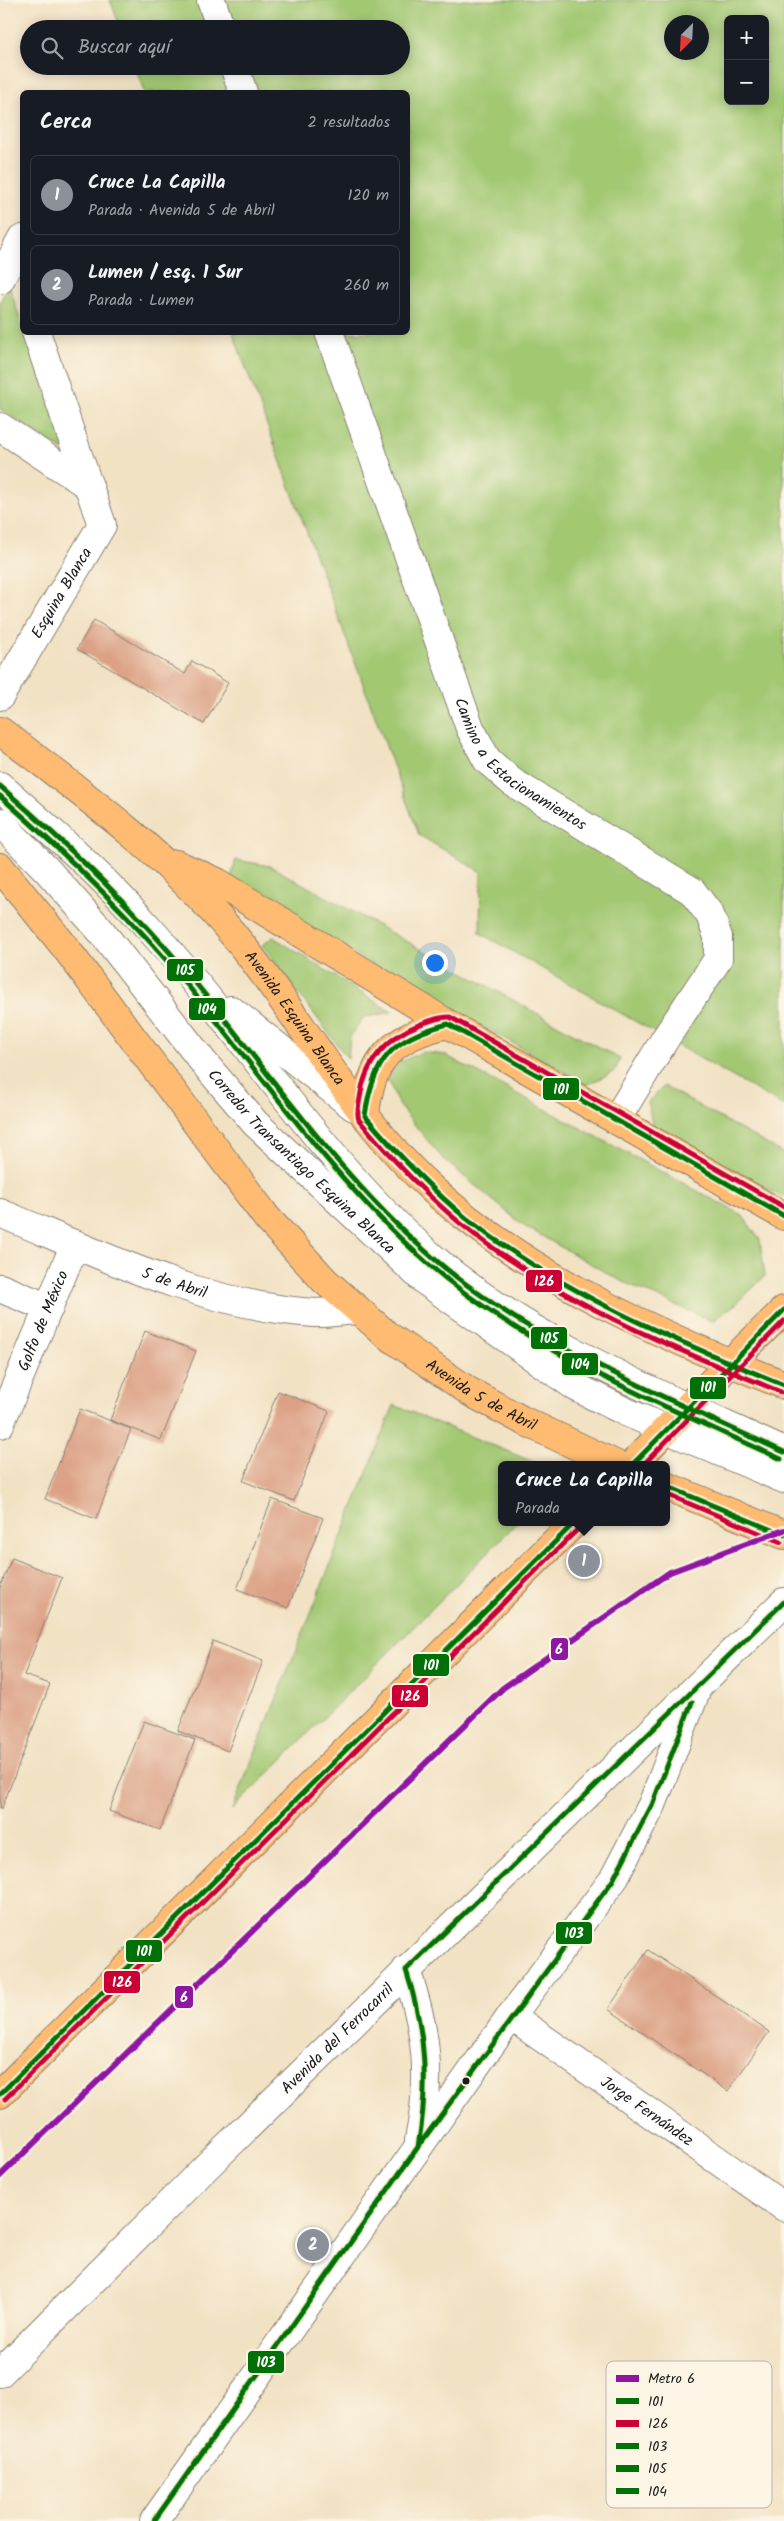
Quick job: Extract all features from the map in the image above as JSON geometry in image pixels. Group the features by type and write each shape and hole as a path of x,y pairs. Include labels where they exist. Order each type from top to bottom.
{"main road":[{"name":"Avenida Esquina Blanca","path":"0,731 123,825 160,857 231,932 264,973 365,1116 397,1154 432,1189 467,1219 549,1275 641,1324 784,1385"},
{"path":"160,857 217,882 448,1024 784,1216"},
{"path":"0,868 65,947 267,1218 319,1275 357,1310"},
{"path":"365,1116 367,1095 373,1075 388,1050 410,1035 448,1024"},
{"name":"Avenida 5 de Abril","path":"357,1310 418,1358 470,1392 522,1420 609,1461"},
{"path":"636,1461 784,1310"},
{"path":"670,1488 784,1535"},
{"path":"0,2094 571,1526"}],"street":[{"path":"210,0 218,20"},
{"path":"237,75 243,90"},
{"path":"0,280 19,245"},
{"name":"Esquina Blanca","path":"0,696 102,525 37,335"},
{"name":"Camino a Estacionamientos","path":"330,335 470,728 487,760 512,782 692,890 710,915 718,937 718,959 665,1039 616,1120"},
{"path":"0,427 89,486"},
{"name":"Corredor Transantiago Esquina Blanca","path":"0,786 60,838 155,935 337,1160 382,1210 432,1257 494,1305 592,1360 784,1452"},
{"name":"Corredor Transantiago Esquina Blanca","path":"0,822 47,870 100,931 204,1063 255,1123 301,1167 330,1191 398,1258 425,1281 576,1387 784,1479"},
{"path":"190,978 365,1116"},
{"name":"5 de Abril","path":"0,1213 202,1294 282,1309 317,1313 357,1310"},
{"name":"Golfo de México","path":"0,1424 75,1244"},
{"path":"0,1288 48,1308"},
{"name":"Avenida del Ferrocarril","path":"0,2373 406,1970 784,1602"},
{"path":"154,2521 511,2016 613,1880 629,1853 652,1805 698,1685"},
{"path":"406,1970 418,2004 425,2040 428,2076 426,2102 418,2147"},
{"name":"Jorge Fernández","path":"511,2016 784,2207"}],"green space":[{"path":"110,0 784,0 784,1106 480,933 481,872 419,835 234,335 410,335 410,90 143,90 138,75 410,75 410,20 118,20"},
{"path":"9,285 20,319 20,335 26,335 67,453 0,409 0,302"},
{"path":"236,860 270,866 620,1059 615,1071 587,1085 229,884"},
{"path":"273,937 392,1012 364,1017 350,1036 348,1059 262,945"},
{"path":"422,1052 445,1055 742,1215 760,1240 765,1276 737,1303 712,1321 621,1281 524,1226 443,1159 399,1106 388,1079 400,1062"},
{"path":"664,1086 784,1154 784,1198 652,1125 648,1102"},
{"path":"394,1405 531,1461 498,1461 498,1526 514,1526 232,1810"}],"building":[{"path":"94,620 185,674 192,661 228,683 204,724 77,649"},
{"path":"145,1331 196,1351 161,1440 110,1420"},
{"path":"278,1391 329,1411 294,1501 243,1481"},
{"path":"80,1409 131,1429 96,1519 45,1499"},
{"path":"272,1499 323,1518 288,1608 237,1589"},
{"path":"12,1558 62,1578 24,1675 50,1684 2,1808 0,1808 0,1587"},
{"path":"213,1641 263,1661 228,1751 178,1731"},
{"path":"144,1721 195,1740 160,1830 109,1811"},
{"path":"648,1950 769,2032 728,2091 608,2009"}],"metro line":[{"name":"6","path":"0,2176 503,1688 670,1572 784,1530"}],"transit line":[{"name":"I05","path":"0,786 75,854 145,925 189,975 334,1157 365,1192 432,1257 471,1288 513,1317 556,1343 646,1389 784,1452"},
{"name":"I04","path":"0,796 49,840 119,908 163,956 329,1162 392,1230 426,1262 466,1294 551,1349 642,1396 781,1459"},
{"name":"I26","path":"781,1392 614,1320 534,1276 496,1251 460,1223 420,1187 359,1120 358,1109 363,1085 373,1062 388,1043 409,1029 439,1018 450,1017 784,1207"},
{"name":"I01","path":"784,1216 448,1024 413,1036 399,1044 388,1054 373,1080 365,1116 413,1169 439,1194 466,1218 502,1245 579,1292 619,1313 784,1385"},
{"name":"I01","path":"636,1461 784,1310"},
{"name":"I26","path":"647,1461 784,1321"},
{"name":"I01","path":"670,1488 784,1535"},
{"name":"I26","path":"670,1496 781,1542"},
{"name":"I01","path":"0,2094 571,1526"},
{"name":"I26","path":"5,2099 580,1527"},
{"name":"I03","path":"154,2521 418,2147 424,2101 424,2058 418,2015 406,1970 784,1602"},
{"name":"I03","path":"420,2144 613,1880 652,1805 692,1702"}],"place":[{"name":"Cruce La Capilla","path":"584,1561"},
{"name":"Lumen / esq. 1 Sur","path":"313,2245"}]}
